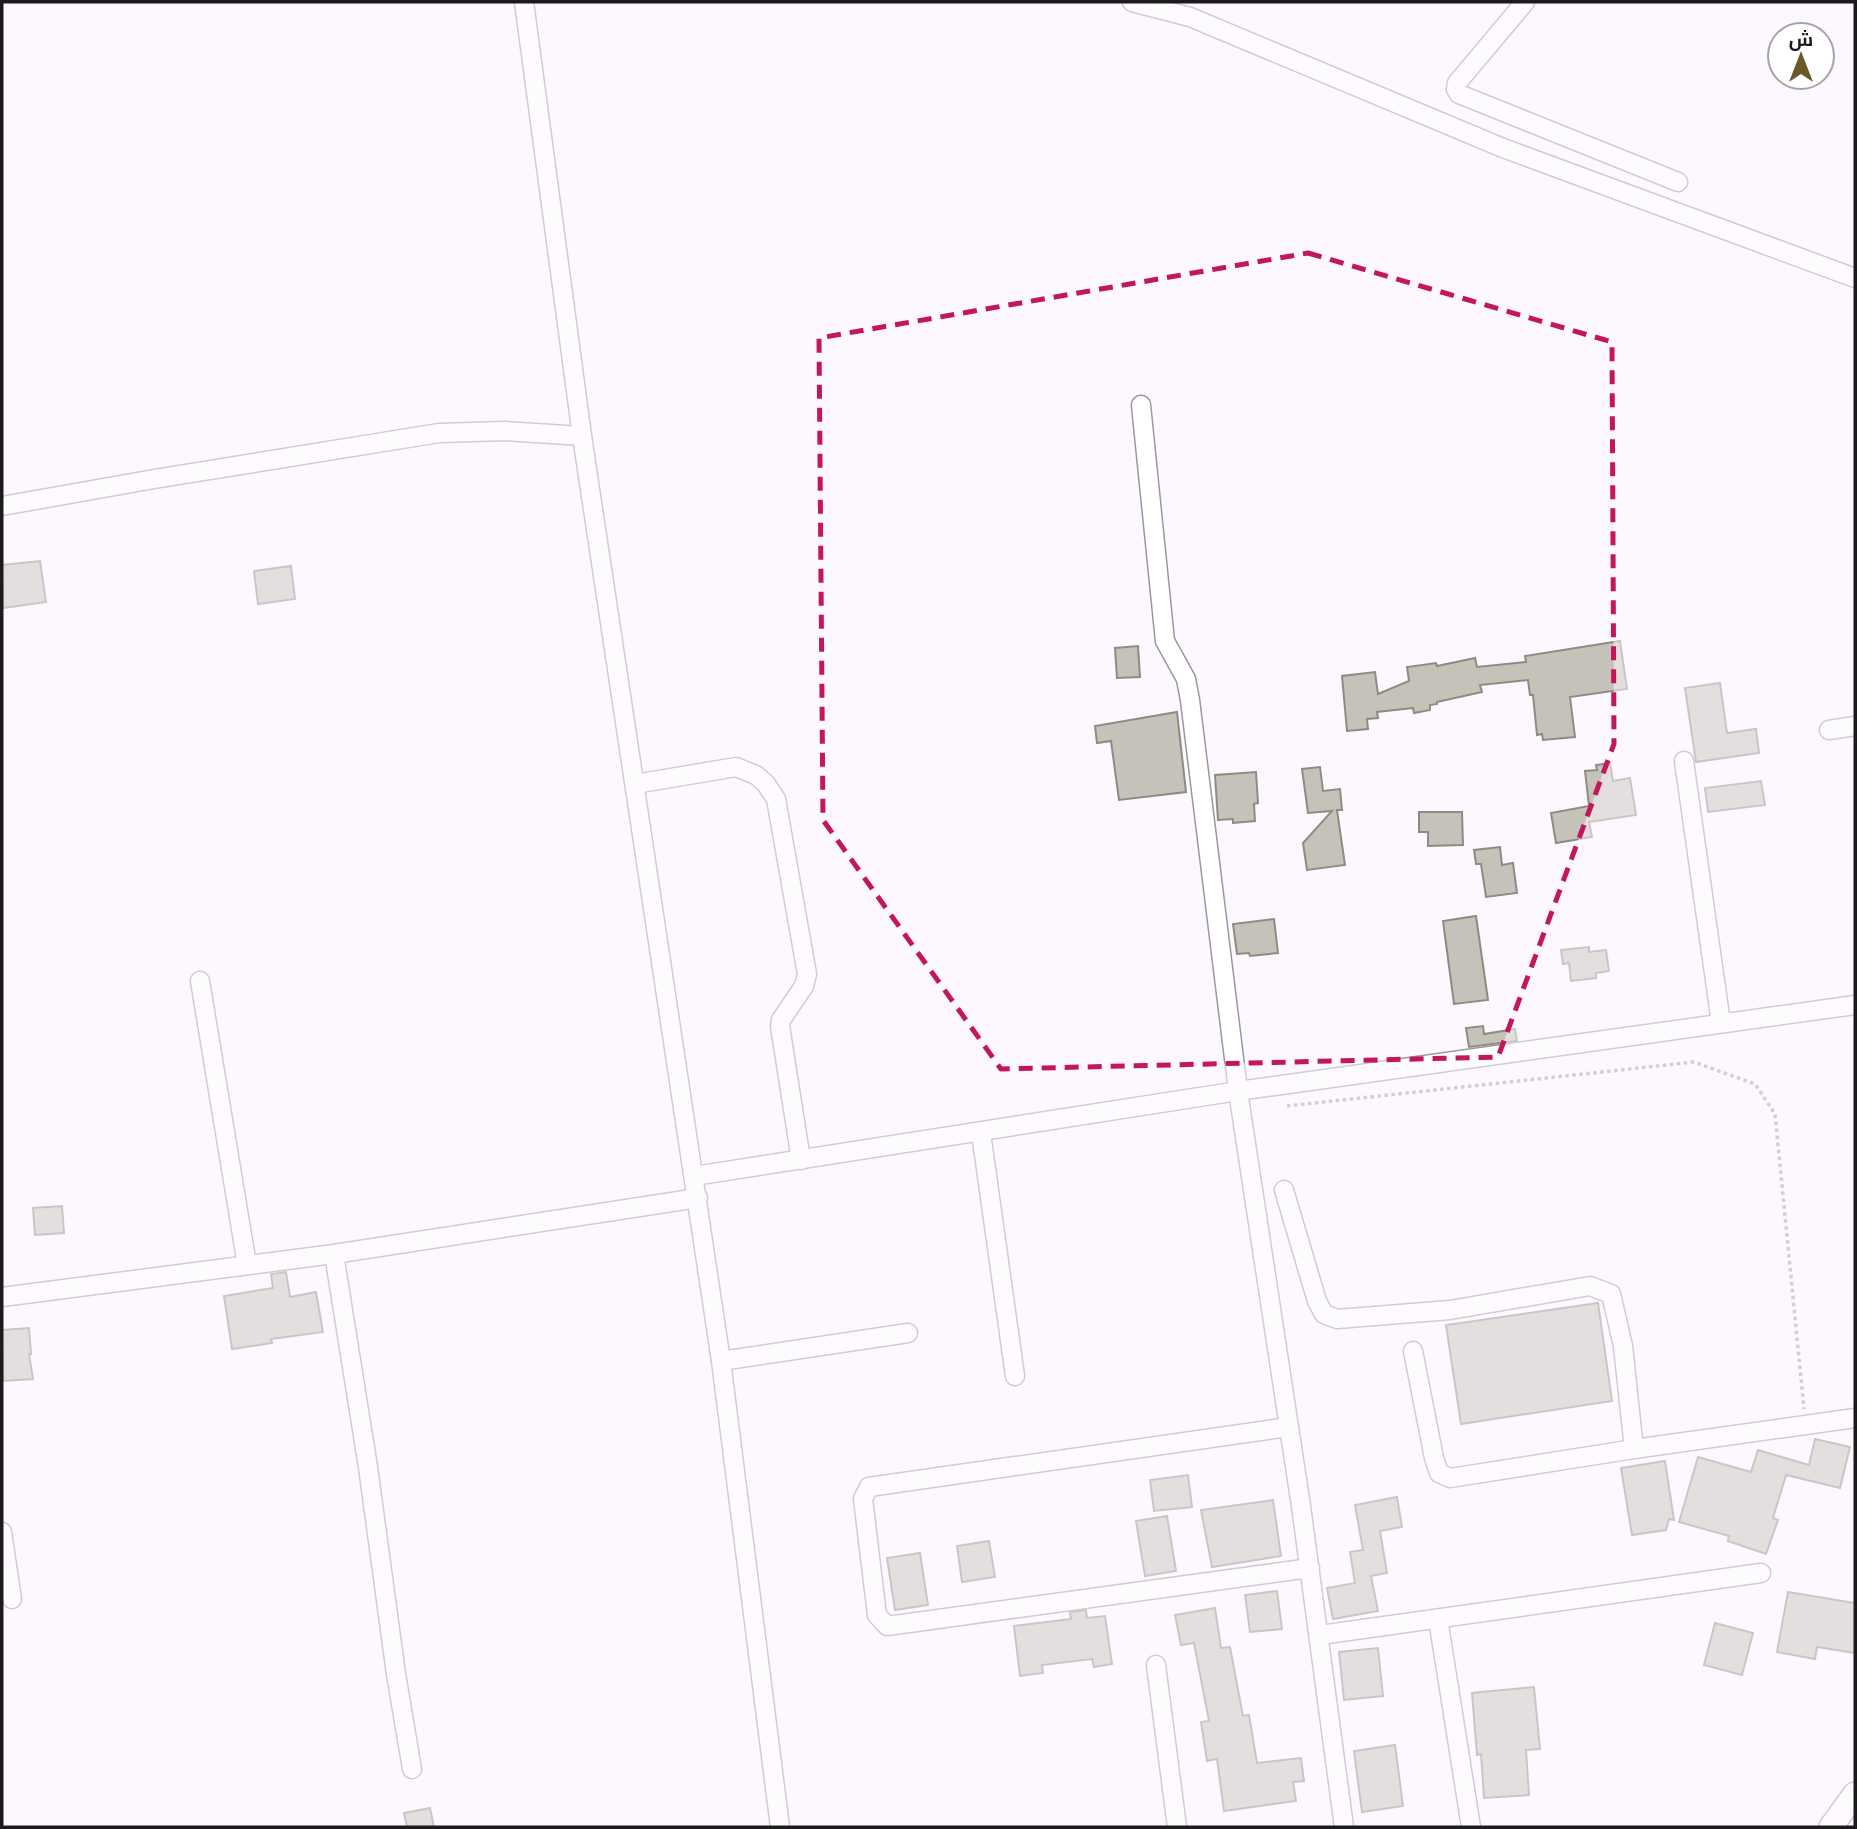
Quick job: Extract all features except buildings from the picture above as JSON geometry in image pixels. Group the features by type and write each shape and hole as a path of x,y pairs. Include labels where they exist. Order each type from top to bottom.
{"street":[{"path":"524,2 582,436 721,1361 780,1827"},
{"path":"1132,2 1190,17 1503,148 1855,278"},
{"path":"1178,2 1190,17"},
{"path":"1525,2 1457,83 1459,94 1678,182"},
{"path":"1141,405 1166,641 1186,679 1190,700 1238,1091 1320,1635 1344,1827"},
{"path":"2,506 439,433 505,431 582,436"},
{"path":"1829,730 1855,726"},
{"path":"1684,761 1721,1023"},
{"path":"635,784 736,767 755,775 766,784 776,799 807,974 804,986 781,1020 780,1026 801,1160"},
{"path":"200,981 247,1265"},
{"path":"694,1176 1238,1091 1855,1004"},
{"path":"981,1133 1015,1376"},
{"path":"1284,1190 1317,1301 1324,1314 1337,1319 1450,1310 1590,1286 1611,1294 1623,1346 1634,1449"},
{"path":"2,1297 334,1254 698,1198"},
{"path":"334,1254 368,1467 411,1769"},
{"path":"721,1361 908,1333"},
{"path":"1413,1351 1433,1458 1438,1473 1450,1478 1855,1418"},
{"path":"1289,1427 869,1487 863,1499 877,1615 887,1626 1310,1567"},
{"path":"2,1532 12,1599"},
{"path":"1320,1635 1762,1573"},
{"path":"1438,1619 1471,1827"},
{"path":"1156,1665 1177,1827"},
{"path":"1831,1827 1855,1794"}],"path":[{"path":"1287,1106 1694,1062 1755,1084 1775,1114 1806,1425"}],"highlighted area":[{"path":"1308,253 1612,342 1614,744 1498,1057 1001,1069 823,820 819,338"}]}
